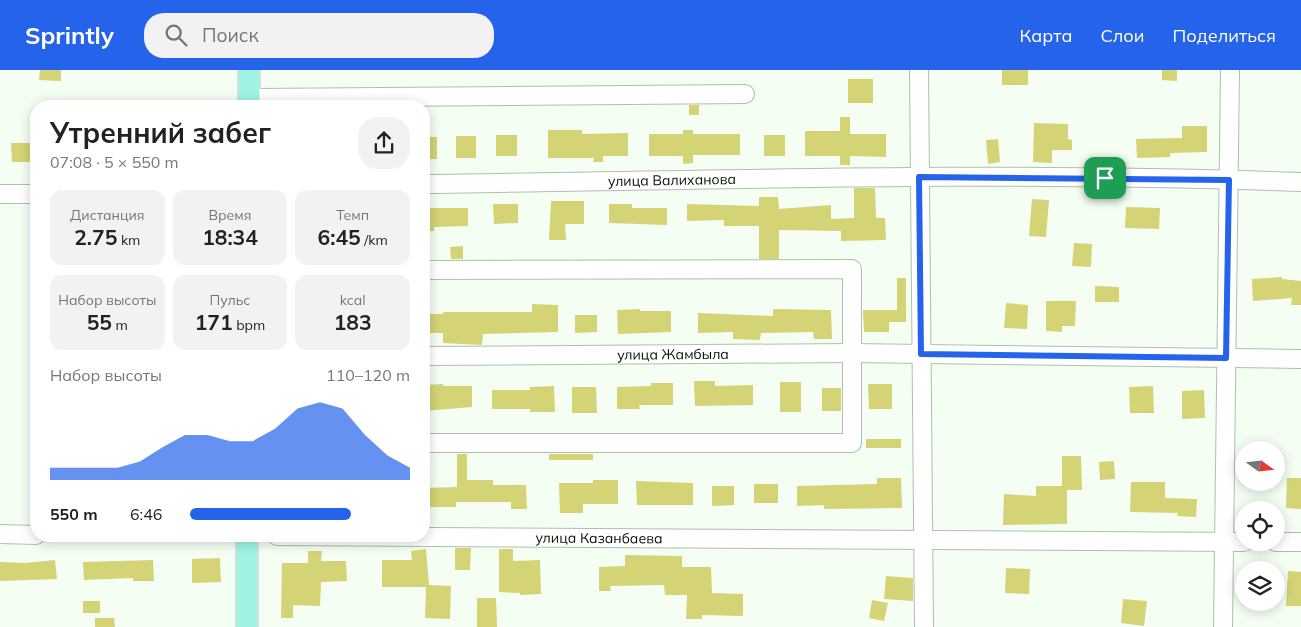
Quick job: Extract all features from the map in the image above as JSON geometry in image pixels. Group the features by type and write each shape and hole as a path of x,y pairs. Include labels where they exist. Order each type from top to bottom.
{"main road":[{"path":"249,70 249,100"},
{"path":"247,542 247,627"}],"street":[{"path":"919,70 924,627"},
{"path":"1223,627 1230,70"},
{"path":"373,100 746,94"},
{"name":"улица Валиханова","path":"430,184 919,177 1301,182"},
{"path":"0,194 30,194"},
{"path":"430,270 852,269 852,443 430,443"},
{"name":"улица Жамбыла","path":"430,356 852,353 1301,358"},
{"path":"0,534 30,535"},
{"name":"улица Казанбаева","path":"430,537 1235,542"},
{"path":"1285,542 1301,542"}],"building":[{"path":"40,70 61,70 61,81 39,80"},
{"path":"1002,70 1028,70 1028,85 1002,85"},
{"path":"1162,70 1177,70 1177,81 1162,80"},
{"path":"848,79 873,79 873,103 848,103"},
{"path":"689,105 699,105 699,115 689,115"},
{"path":"840,117 850,117 850,134 886,134 886,157 850,156 850,165 840,165 840,156 805,156 805,131 840,131"},
{"path":"1034,123 1068,124 1068,139 1072,140 1072,150 1052,150 1052,163 1033,162"},
{"path":"1182,126 1207,126 1207,152 1170,153 1170,157 1137,158 1136,139 1182,138"},
{"path":"548,130 582,130 582,134 628,133 628,156 603,156 603,162 593,162 594,158 548,158"},
{"path":"683,130 693,130 693,134 740,134 740,155 693,155 693,163 683,164 683,156 649,156 649,134 683,134"},
{"path":"496,135 517,135 517,156 496,156"},
{"path":"764,135 785,135 785,156 764,156"},
{"path":"456,136 476,136 476,158 456,158"},
{"path":"430,137 437,137 437,159 430,159"},
{"path":"998,139 1000,162 988,164 986,140"},
{"path":"11,143 30,143 30,162 12,162"},
{"path":"854,188 875,188 876,218 885,218 886,240 841,241 841,231 779,230 779,259 759,259 759,226 724,226 724,220 687,221 687,204 759,206 759,197 778,197 779,209 831,205 831,219 854,218"},
{"path":"1032,199 1049,200 1046,237 1029,236"},
{"path":"551,201 584,201 584,224 565,224 566,240 549,240"},
{"path":"493,204 518,204 518,223 494,224"},
{"path":"609,204 632,204 632,208 667,208 667,225 609,223"},
{"path":"1126,207 1160,208 1159,229 1125,228"},
{"path":"430,208 468,208 468,226 434,227 434,231 430,231"},
{"path":"1074,243 1092,244 1091,267 1072,266"},
{"path":"463,246 463,259 451,259 450,247"},
{"path":"1282,277 1282,279 1301,281 1301,305 1291,305 1292,298 1253,301 1252,279"},
{"path":"897,278 906,278 906,322 889,322 889,332 864,332 863,310 897,310"},
{"path":"1095,286 1119,287 1119,302 1095,302"},
{"path":"1046,301 1076,301 1075,326 1062,326 1062,332 1046,331"},
{"path":"1006,303 1028,305 1027,329 1004,328"},
{"path":"532,304 558,305 558,332 483,334 482,345 443,343 443,333 430,333 430,314 443,314 443,312 532,312"},
{"path":"640,309 640,311 671,311 671,332 618,334 617,310"},
{"path":"773,309 831,310 832,339 814,339 813,332 761,333 760,340 733,339 733,332 698,333 698,313 773,316"},
{"path":"575,315 597,315 597,332 575,333"},
{"path":"694,381 715,381 715,386 753,385 753,405 695,406"},
{"path":"780,382 801,382 801,412 780,412"},
{"path":"651,383 673,383 673,405 639,405 640,409 617,409 617,387 651,386"},
{"path":"868,384 892,384 892,409 869,409"},
{"path":"430,385 472,386 472,407 430,410"},
{"path":"554,386 555,412 530,412 530,409 492,409 492,390 530,390 530,387"},
{"path":"1153,386 1154,413 1130,413 1129,387"},
{"path":"572,387 596,387 597,413 572,413"},
{"path":"822,388 841,388 841,411 822,411"},
{"path":"1204,390 1205,418 1182,419 1182,391"},
{"path":"866,439 901,439 901,448 866,448"},
{"path":"457,454 467,454 467,480 493,480 493,485 526,485 527,509 511,509 511,502 456,502 456,507 430,507 430,488 457,487"},
{"path":"549,454 593,454 593,460 549,460"},
{"path":"1062,456 1081,456 1082,490 1067,490 1067,524 1003,525 1004,494 1036,496 1036,486 1062,486"},
{"path":"1114,461 1115,479 1100,480 1099,462"},
{"path":"877,478 901,478 902,508 824,509 824,505 797,506 797,486 877,484"},
{"path":"1287,478 1301,478 1301,509 1286,508"},
{"path":"593,480 618,480 618,504 583,504 583,513 560,513 559,483 593,483"},
{"path":"636,481 693,483 693,505 637,505"},
{"path":"1131,482 1165,482 1165,498 1197,499 1196,517 1177,516 1178,513 1130,512"},
{"path":"754,484 778,484 778,503 754,503"},
{"path":"712,486 734,486 734,505 712,506"},
{"path":"455,548 471,548 470,570 455,570"},
{"path":"426,549 429,585 451,586 450,619 425,618 426,587 382,587 382,560 412,560 411,551"},
{"path":"499,549 513,549 513,561 540,560 541,594 520,595 520,593 499,592"},
{"path":"308,551 322,551 321,561 346,561 347,581 321,582 320,606 293,605 293,618 281,618 282,563 308,563"},
{"path":"625,555 682,556 682,567 711,567 712,593 743,594 743,616 702,615 702,619 686,619 687,595 665,595 664,585 610,586 611,591 599,591 599,567 625,566"},
{"path":"220,558 221,582 192,583 192,559"},
{"path":"55,560 57,579 0,581 0,562 25,563"},
{"path":"153,560 154,581 133,581 133,578 84,580 83,562"},
{"path":"1006,568 1030,569 1029,594 1005,593"},
{"path":"1288,571 1301,572 1301,606 1286,606"},
{"path":"886,576 913,578 913,601 884,599"},
{"path":"477,598 496,598 497,627 477,627"},
{"path":"1123,599 1147,601 1144,626 1121,623"},
{"path":"872,600 888,603 884,621 869,618"},
{"path":"83,601 100,601 100,613 83,613"},
{"path":"95,618 114,618 115,627 95,627"}],"route":[{"path":"919,177 1105,178 1229,180 1226,358 921,354 919,177"}]}
